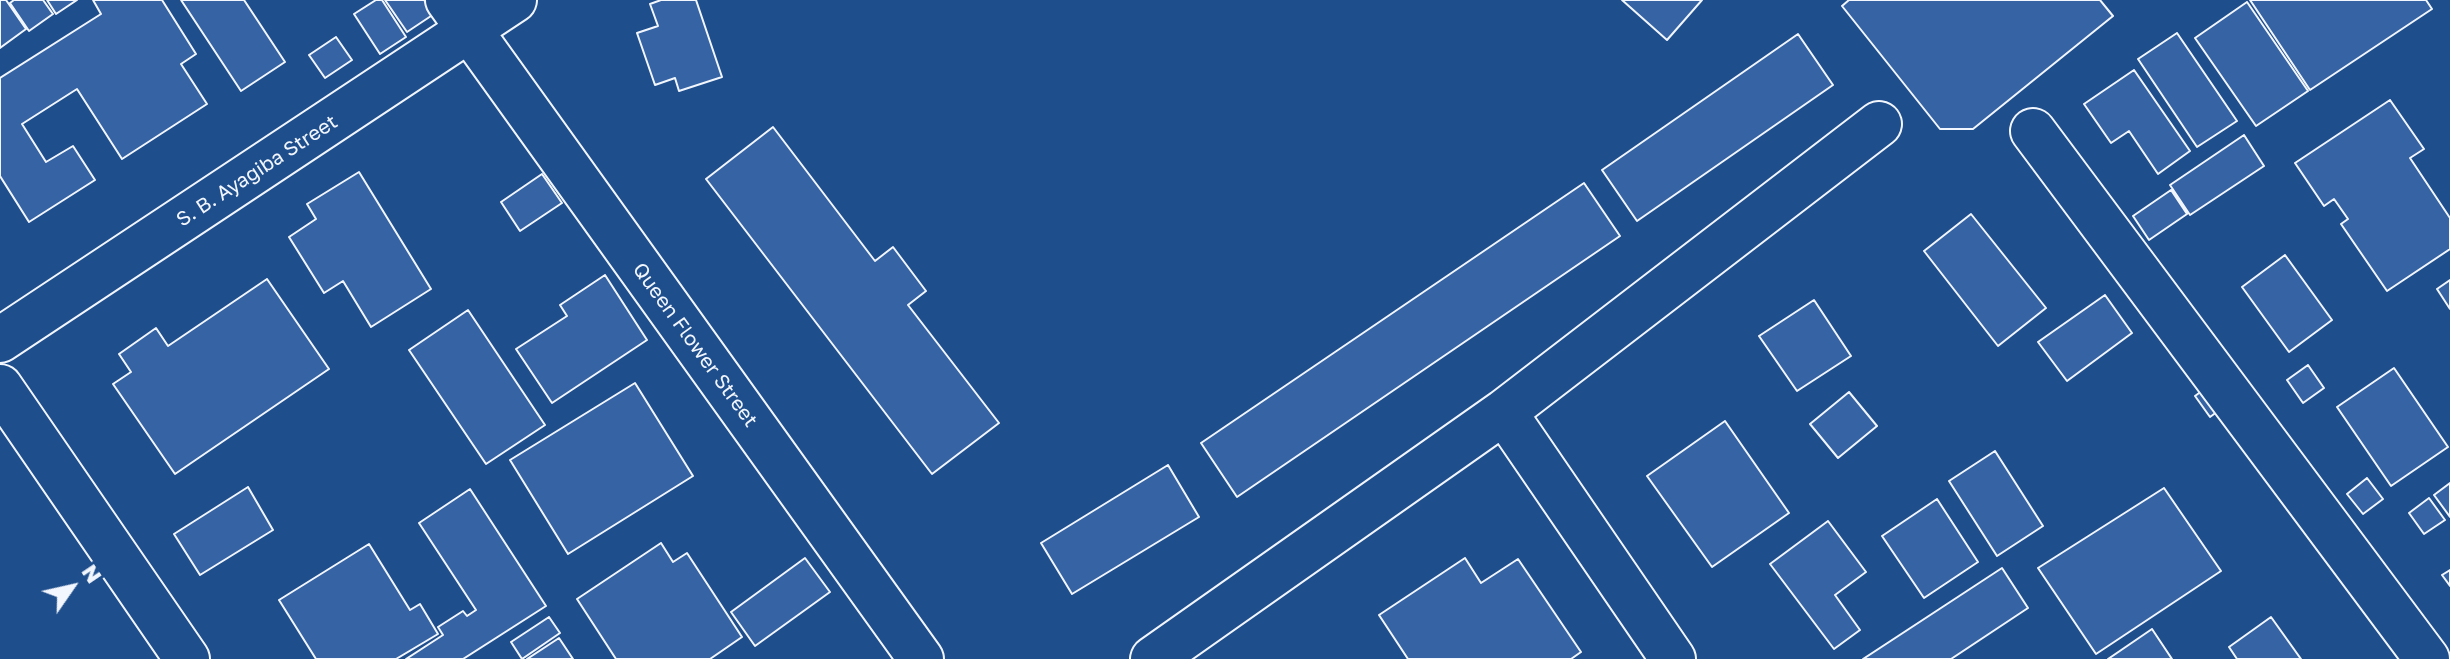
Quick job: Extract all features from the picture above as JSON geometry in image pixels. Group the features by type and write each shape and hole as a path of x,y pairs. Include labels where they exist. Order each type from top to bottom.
{"street":[{"name":"S. B. Ayagiba Street","path":"0,340 458,16 514,0"},
{"name":"Queen Flower Street","path":"458,16 921,659"},
{"path":"1153,659 1504,412 1879,124"},
{"path":"2033,131 2427,659"},
{"path":"0,387 187,659"},
{"path":"1504,412 1673,659"}],"building":[{"path":"0,0 6,0 26,29 0,48"},
{"path":"14,0 43,0 53,14 29,31 10,3"},
{"path":"47,0 77,0 56,14"},
{"path":"93,0 162,0 196,54 181,64 207,104 122,159 77,89 22,124 46,162 73,146 95,180 29,222 0,176 0,78 101,14"},
{"path":"181,0 244,0 285,62 241,91"},
{"path":"376,0 382,0 406,37 380,54 354,14"},
{"path":"385,0 424,0 434,14 407,32"},
{"path":"661,0 696,0 722,77 679,91 675,78 655,85 637,33 658,26 650,4"},
{"path":"1622,0 1702,0 1667,40"},
{"path":"1849,0 2100,0 2113,16 1973,129 1940,129 1842,6"},
{"path":"2250,0 2426,0 2432,9 2310,90"},
{"path":"2247,2 2308,91 2256,126 2195,38"},
{"path":"2177,33 2237,121 2197,147 2138,59"},
{"path":"1798,34 1833,85 1637,221 1602,170"},
{"path":"336,37 352,60 325,78 309,55"},
{"path":"2134,70 2190,151 2158,174 2129,131 2111,143 2084,104"},
{"path":"2390,100 2424,149 2410,158 2450,218 2450,249 2387,291 2341,224 2348,219 2334,199 2324,206 2295,163"},
{"path":"773,127 875,261 893,247 926,291 908,305 999,423 932,474 706,179"},
{"path":"2244,135 2264,166 2190,215 2170,185"},
{"path":"359,172 431,289 371,327 343,281 324,293 289,237 316,219 307,204"},
{"path":"542,174 562,203 520,231 501,202"},
{"path":"1584,183 1620,236 1237,497 1201,443"},
{"path":"2171,190 2187,214 2149,240 2133,216"},
{"path":"1971,214 2046,308 1998,346 1924,251"},
{"path":"2285,255 2332,320 2289,352 2242,287"},
{"path":"605,275 647,340 552,403 516,349 567,316 560,305"},
{"path":"267,279 329,369 175,474 113,384 131,372 119,354 156,328 168,346"},
{"path":"2450,280 2450,309 2437,289"},
{"path":"2105,295 2132,333 2067,381 2038,342"},
{"path":"1814,300 1851,356 1797,391 1759,336"},
{"path":"468,310 545,425 486,464 409,350"},
{"path":"2308,365 2324,388 2303,403 2287,380"},
{"path":"2394,368 2448,447 2391,486 2337,407"},
{"path":"2214,382 2229,403 2210,417 2195,396"},
{"path":"635,383 693,476 568,554 510,460"},
{"path":"1849,392 1877,426 1838,458 1810,424"},
{"path":"1725,421 1789,513 1712,567 1647,476"},
{"path":"1995,451 2043,526 1997,556 1949,481"},
{"path":"1168,465 1199,517 1072,594 1041,543"},
{"path":"2367,478 2383,499 2363,514 2347,494"},
{"path":"2450,483 2450,517 2434,495"},
{"path":"248,487 273,530 200,575 174,534"},
{"path":"2164,488 2221,571 2096,654 2038,568"},
{"path":"470,489 546,606 463,659 406,659 443,635 438,627 463,611 467,616 476,610 419,523"},
{"path":"2429,498 2445,520 2424,534 2409,513"},
{"path":"1937,499 1978,562 1924,598 1882,536"},
{"path":"1828,521 1866,572 1835,595 1860,630 1834,649 1770,564"},
{"path":"661,543 673,562 687,553 742,637 710,659 616,659 577,599"},
{"path":"369,544 410,610 420,604 438,634 396,659 316,659 279,600"},
{"path":"805,558 830,592 755,646 731,612"},
{"path":"1465,558 1481,583 1518,559 1581,652 1571,659 1408,659 1379,615"},
{"path":"2002,568 2028,608 1951,659 1863,659"},
{"path":"2450,570 2450,586 2442,575"},
{"path":"549,617 560,633 522,659 511,642"},
{"path":"2271,617 2301,659 2237,659 2229,647"},
{"path":"2152,629 2172,659 2108,659"},
{"path":"559,638 573,659 527,659"}]}
